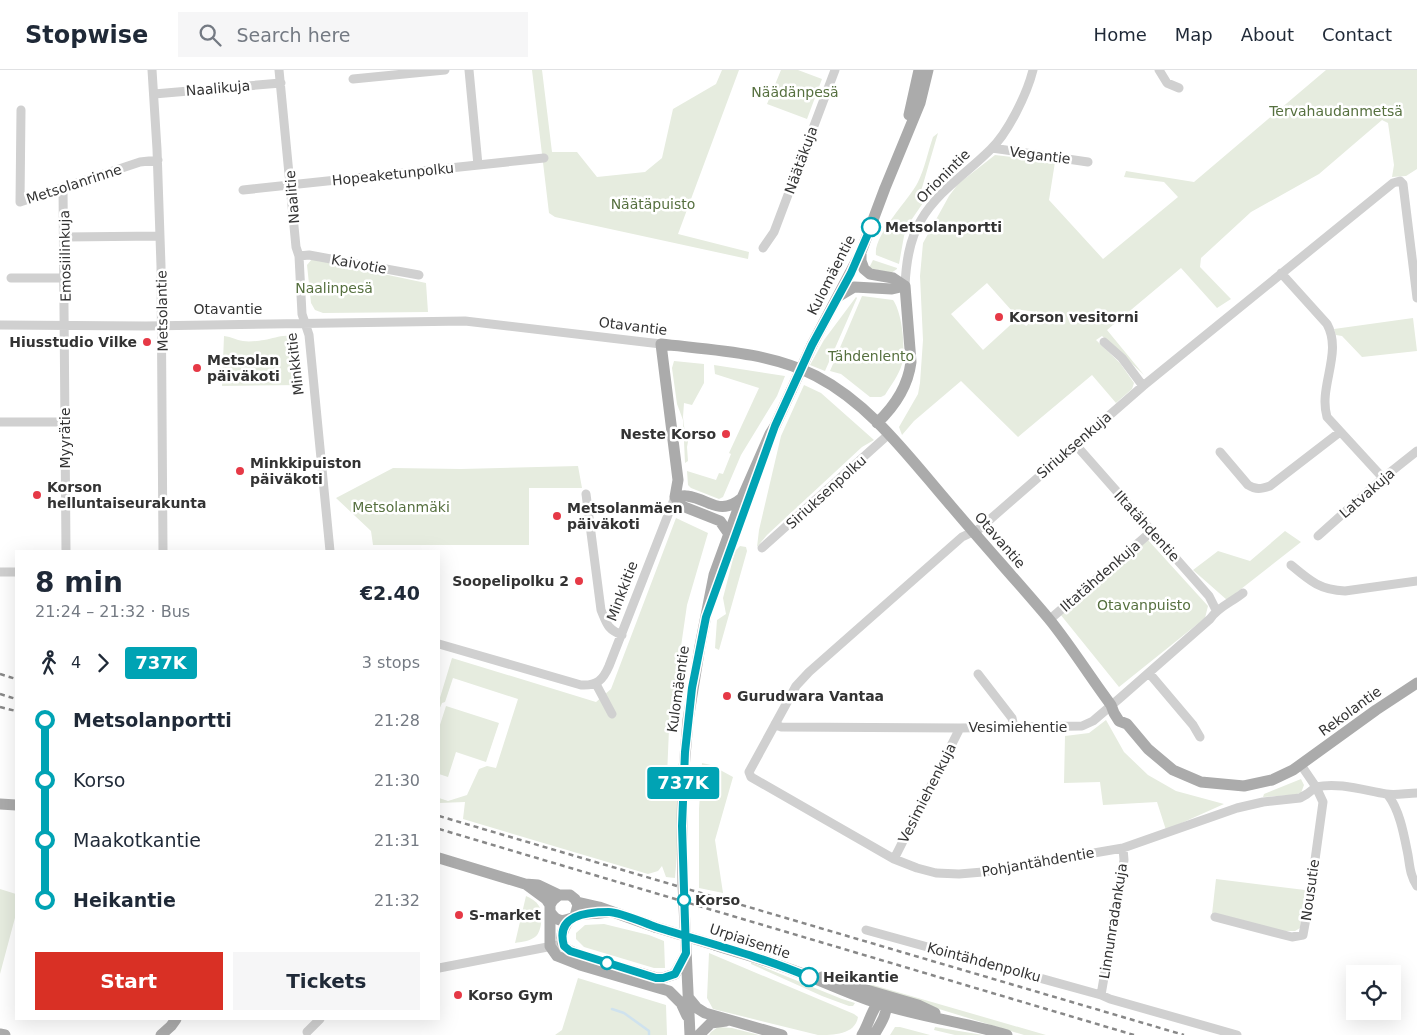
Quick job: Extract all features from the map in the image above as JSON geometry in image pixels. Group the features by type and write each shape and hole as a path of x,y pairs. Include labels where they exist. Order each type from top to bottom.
{"main road":[{"name":"Kulomäentie","path":"904,141 919,70"},
{"name":"Kulomäentie","path":"812,345 861,252 920,103 928,70"},
{"name":"Kulomäentie","path":"706,617 775,426 834,293 885,188"},
{"path":"861,252 861,261 864,269 870,274 893,278 904,286"},
{"path":"839,296 854,287 892,289 904,286"},
{"name":"Orionintie","path":"877,423 898,398 910,372 911,362 904,286"},
{"name":"Otavantie","path":"661,344 763,358 793,367 814,375 858,404 889,434 1050,620 1111,705 1119,721 1127,724 1148,750 1173,770 1201,782 1250,785 1272,780 1301,765"},
{"name":"Minkkitie","path":"661,344 678,480 675,497"},
{"name":"Kulomäentie","path":"690,1035 682,858 683,781 688,720 714,575 742,498 775,426"},
{"path":"675,497 686,496 724,507 731,506 742,498"},
{"path":"675,497 682,506 720,521 729,534"},
{"name":"Rekolantie","path":"1301,765 1376,710 1417,683"},
{"path":"0,804 15,805"},
{"name":"Urpiaisentie","path":"440,858 525,884 538,885 559,895 567,894 572,896 577,902 599,907 796,971 835,988 883,1002 914,1014 950,1020 1006,1035"},
{"name":"Urpiaisentie","path":"525,884 546,899 558,920 610,912"},
{"path":"559,895 553,900 551,909 550,946 556,956 669,991 682,1003 689,1022"},
{"path":"577,902 578,908 562,932 563,944 565,948 582,956 656,978 663,978 677,972 686,953"},
{"path":"688,997 697,1008 705,1013 775,1034"},
{"path":"862,1035 883,1002"},
{"path":"874,1035 883,1019 883,1002"},
{"path":"161,1035 175,1020"},
{"path":"699,1035 710,1023 728,1021"},
{"path":"0,1034 5,1035"}],"street":[{"name":"Metsolantie","path":"152,70 158,160 160,236 163,550"},
{"name":"Naalitie","path":"279,70 296,247 299,256 302,314 305,323"},
{"path":"353,79 445,70"},
{"path":"469,70 478,165"},
{"name":"Näätäkuja","path":"763,248 774,232 835,70"},
{"name":"Orionintie","path":"904,286 910,247 920,221 935,200 992,148 1014,115 1034,70"},
{"path":"1159,70 1167,83 1178,88"},
{"name":"Naalikuja","path":"154,94 281,83"},
{"name":"Metsolanrinne","path":"21,110 20,202 140,162 158,160"},
{"name":"Vegantie","path":"992,148 1088,162"},
{"name":"Hopeaketunpolku","path":"243,190 544,158"},
{"name":"Siriuksenkuja","path":"749,772 802,678 962,537 979,529 1074,444 1281,272 1393,183 1400,181 1403,184 1408,227"},
{"name":"Emosiilinkuja","path":"63,187 65,324"},
{"path":"1417,222 1408,227 1417,298"},
{"path":"65,236 160,236"},
{"name":"Kaivotie","path":"299,256 309,255 419,275"},
{"path":"1281,272 1332,332 1332,354 1324,408 1327,417 1383,478"},
{"path":"12,278 65,278"},
{"name":"Otavantie","path":"0,325 465,321 661,344"},
{"name":"Minkkitie","path":"305,323 308,336 330,550"},
{"name":"Myyrätie","path":"65,324 66,550"},
{"path":"1104,342 1122,358 1144,386"},
{"path":"0,422 65,422"},
{"path":"1220,452 1248,485 1260,490 1270,486 1340,432"},
{"name":"Siriuksenpolku","path":"762,548 889,434"},
{"name":"Iltatähdentie","path":"1074,444 1151,532 1174,555 1209,596 1216,610"},
{"name":"Latvakuja","path":"1318,536 1383,478 1417,451"},
{"path":"586,494 601,610 608,627 612,631 622,634"},
{"name":"Minkkitie","path":"596,684 606,674 675,497"},
{"name":"Iltatähdenkuja","path":"1050,620 1151,532"},
{"path":"1291,565 1310,581 1324,589 1334,590 1417,581"},
{"path":"0,572 15,572"},
{"name":"Vesimiehentie","path":"775,724 781,727 960,728 1082,726 1092,721 1148,673 1210,619 1216,610 1230,603 1243,593"},
{"path":"440,644 581,685 596,684 612,714"},
{"path":"1148,673 1188,719 1200,737"},
{"path":"978,674 1012,718 1014,727"},
{"name":"Vesimiehenkuja","path":"894,859 960,728"},
{"path":"1301,765 1316,787 1325,785 1369,790 1388,795 1417,793"},
{"name":"Pohjantähdentie","path":"749,772 751,777 894,859 917,868 959,874 983,872 1123,848 1237,808 1263,802 1300,798 1316,787"},
{"name":"Nousutie","path":"1215,918 1292,937 1298,937 1303,934 1310,896 1322,802 1316,787"},
{"path":"1388,795 1394,803 1404,839 1410,874 1417,886"},
{"name":"Linnunradankuja","path":"1101,995 1122,878 1123,848"},
{"name":"Kointähdenpolku","path":"866,930 1237,1035"},
{"path":"440,968 563,944"},
{"path":"306,1032 319,1020"}],"green space":[{"name":"Näätäpuisto","path":"532,70 542,70 552,152 577,152 597,177 645,172 662,158 673,109 716,84 722,70 739,70 678,234 749,252 748,259 555,217 549,213"},
{"name":"Näädänpesä","path":"781,70 798,70 822,79 807,119 767,104"},
{"name":"Tervahaudanmetsä","path":"1326,70 1417,70 1417,169 1406,176 1392,177 1394,165 1388,123 1382,120 1319,174 1251,212 1201,258 1200,267 1231,299 1217,308 1181,268 1107,330 1144,375 1102,336 1096,340 1120,363 1134,383 1132,389 1116,403 1092,375 1018,437 961,381 914,421 902,435 899,427 918,394 920,383 923,340 920,276 923,243 949,196 958,184 995,155 1055,162 1049,200 1103,259 1178,197 1164,182 1124,177 1126,171 1194,182","holes":["987,283 1012,311 1022,310 1041,313 1026,326 1018,318 983,350 951,314"]},
{"path":"938,133 919,198 925,200 912,219 904,236 899,264 876,255 880,238 918,182 933,137"},
{"name":"Naalinpesä","path":"312,259 426,283 428,312 323,313 315,310 311,303 307,265"},
{"path":"873,260 897,269 891,273 869,268"},
{"name":"Tähdenlento","path":"862,296 893,300 901,322 904,349 902,364 885,395 881,397 870,397 841,374 830,371"},
{"path":"856,297 825,371 810,365 824,340"},
{"path":"1413,318 1417,351 1362,357 1342,336 1336,335 1334,329"},
{"path":"224,336 241,341 262,340 281,336 299,339 304,385 222,386"},
{"path":"674,361 704,364 704,383 692,405 684,403 685,434 689,436 687,447 688,461 685,463 683,420 677,404 672,368"},
{"path":"714,365 785,376 777,396 741,455 723,497 719,499 691,488 688,485 687,471 716,480 719,473 723,474 731,454 729,453 759,388 715,374"},
{"path":"804,385 821,393 874,440 862,447 767,535 757,547 759,530 781,436"},
{"name":"Metsolanmäki","path":"578,466 582,488 529,488 529,545 373,545 371,531 336,498 393,468 461,469"},
{"path":"676,518 708,533 687,605 669,729 666,799 677,800 675,878 666,877 662,866 658,871 648,874 463,819 465,802 440,803 440,798 448,801 467,795 479,769 487,766 496,768 518,699 453,678 445,702 442,703 440,708 440,698 452,658 596,702 611,689"},
{"path":"1285,531 1301,542 1227,600 1193,570 1218,551 1250,561"},
{"name":"Otavanpuisto","path":"1148,540 1208,606 1205,618 1119,687 1060,614"},
{"path":"740,546 746,547 747,551 719,650 715,648 717,620 726,614 723,598 735,551"},
{"path":"446,706 499,723 486,762 456,752 448,777 440,774 440,725"},
{"path":"1106,720 1124,752 1148,775 1176,791 1224,804 1166,830 1157,802 1103,805 1100,782 1064,783 1065,736 1089,733"},
{"path":"702,763 711,765 733,777 715,840 723,893 699,888 699,809"},
{"path":"1301,779 1304,785 1301,793 1263,797 1264,794"},
{"path":"1216,879 1305,890 1300,928 1295,931 1283,931 1212,914"},
{"path":"0,889 15,894 15,918 0,974"},
{"path":"526,896 539,906 541,923 537,935 525,941 515,943"},
{"path":"604,924 649,935 664,941 665,968 654,968 584,947 576,939 576,933 585,925"},
{"path":"709,953 854,1014 858,1017 856,1023 848,1031 842,1033 818,1035 713,1009 707,998"},
{"path":"751,962 855,1003 853,1006 849,1006 822,996 751,964"},
{"path":"578,978 666,1005 667,1035 555,1035 562,1030"},
{"path":"868,985 1046,1035 1024,1035 867,987"},
{"path":"718,1027 732,1028 759,1035 709,1035"},
{"path":"895,1027 900,1027 930,1035 890,1035"},
{"path":"935,1027 983,1035 955,1035 934,1030"}],"waterway":[{"path":"612,1009 624,1013 649,1031 649,1035"}],"railway":[{"path":"0,674 15,679"},
{"path":"0,694 15,699"},
{"path":"0,707 15,711"},
{"path":"440,816 1184,1035"},
{"path":"440,829 1134,1035"}],"bus line":[{"name":"737K","path":"809,977 796,971 731,950 692,938 673,932 655,926 610,912 575,916 569,920 562,932 564,946 570,951 656,978 675,974 686,953 686,936 683,875 682,826 683,781 688,720 706,617 775,426 812,345 851,273 871,227"}],"place":[{"name":"Metsolanportti","path":"871,227"},
{"name":"Korson vesitorni","path":"999,317"},
{"name":"Hiusstudio Vilke","path":"147,342"},
{"name":"Metsolan päiväkoti","path":"197,368"},
{"name":"Neste Korso","path":"726,434"},
{"name":"Minkkipuiston päiväkoti","path":"240,471"},
{"name":"Korson helluntaiseurakunta","path":"37,495"},
{"name":"Metsolanmäen päiväkoti","path":"557,516"},
{"name":"Soopelipolku 2","path":"579,581"},
{"name":"Gurudwara Vantaa","path":"727,696"},
{"name":"Korso","path":"684,900"},
{"name":"S-market","path":"459,915"},
{"name":"Heikantie","path":"809,977"},
{"name":"Korso Gym","path":"458,995"}]}
